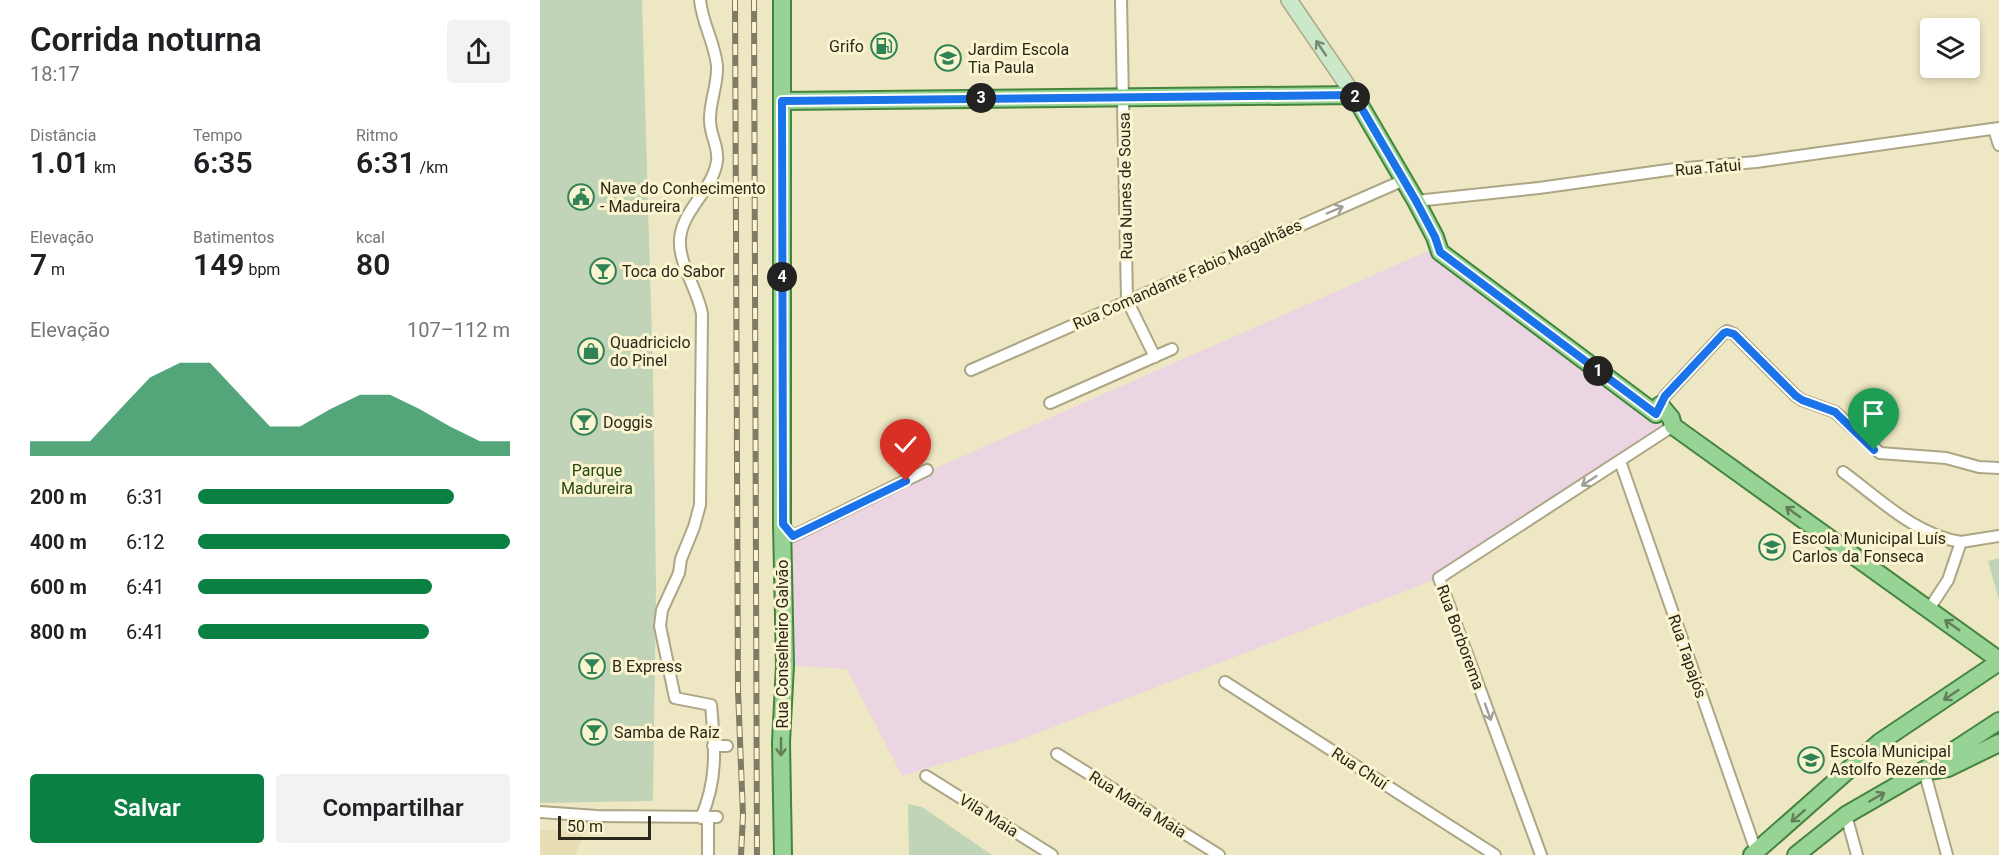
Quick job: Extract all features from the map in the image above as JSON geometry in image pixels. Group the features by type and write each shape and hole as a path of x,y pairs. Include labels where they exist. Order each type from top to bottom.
{"main road":[{"name":"Rua Conselheiro Galvão","path":"782,0 785,665 781,742 783,855"},
{"path":"782,101 1354,95 1416,201 1435,237 1440,252 1656,414 1660,405 1671,418 1673,426 1999,661 1880,742 1754,853"},
{"path":"1796,855 1846,814 1924,770 1999,721"},
{"path":"1924,770 1935,772 1948,768 1997,745"}],"street":[{"path":"700,0 715,50 717,68 710,119 717,148 717,161 710,180 685,224 680,238 681,253 702,314 700,506 681,559 679,573 662,610 660,626 675,698 711,705 714,772 708,800 708,855"},
{"name":"Rua Nunes de Sousa","path":"1122,0 1127,300"},
{"path":"1289,0 1354,95"},
{"path":"1997,128 1999,145"},
{"name":"Rua Tatui","path":"1416,201 1539,188 1675,169 1756,162 1997,128"},
{"name":"Rua Comandante Fabio Magalhães","path":"971,370 1404,180"},
{"path":"1127,300 1155,357"},
{"path":"1660,405 1665,396 1724,333 1730,332 1796,396 1835,412 1880,453 1946,458 1979,467 1999,468"},
{"path":"1050,403 1172,349"},
{"name":"Rua Borborema","path":"1541,855 1439,578 1673,426"},
{"name":"Rua Tapajós","path":"1620,461 1754,853"},
{"path":"783,524 793,536 927,470"},
{"path":"1843,472 1920,529 1948,540 1961,542 1999,536"},
{"path":"1929,609 1948,580 1961,542"},
{"name":"Rua Chuí","path":"1225,682 1495,855"},
{"path":"713,746 727,746"},
{"name":"Rua Maria Maia","path":"1057,754 1219,855"},
{"path":"1924,770 1947,855"},
{"name":"Vila Maia","path":"926,776 1052,855"},
{"path":"540,812 709,818"},
{"path":"1846,814 1857,855"}],"shaded area":[{"path":"1444,244 1660,405 1673,426 1439,578 1014,742 902,776 847,669 785,665 793,536 906,481"},
{"path":"540,830 584,830 576,855 540,855"}],"green space":[{"name":"Parque Madureira","path":"540,0 642,0 653,374 656,584 653,801 540,803"},
{"path":"1999,558 1999,600 1988,561"},
{"path":"908,804 922,807 992,855 909,855"}],"railway":[{"path":"735,0 738,691 743,815 741,855"},
{"path":"754,0 757,855"}],"place":[{"name":"Grifo","path":"884,46"},
{"name":"Jardim Escola Tia Paula","path":"948,58"},
{"name":"Nave do Conhecimento - Madureira","path":"581,197"},
{"name":"Toca do Sabor","path":"603,271"},
{"name":"Quadriciclo do Pinel","path":"591,351"},
{"name":"Doggis","path":"584,422"},
{"name":"Escola Municipal Luís Carlos da Fonseca","path":"1772,547"},
{"name":"B Express","path":"592,666"},
{"name":"Samba de Raiz","path":"594,732"},
{"name":"Escola Municipal Astolfo Rezende","path":"1811,760"}],"route":[{"path":"906,481 793,536 783,524 782,101 1354,95 1416,201 1435,237 1440,252 1656,414 1665,396 1724,333 1730,332 1796,396 1841,416 1874,450"}]}
